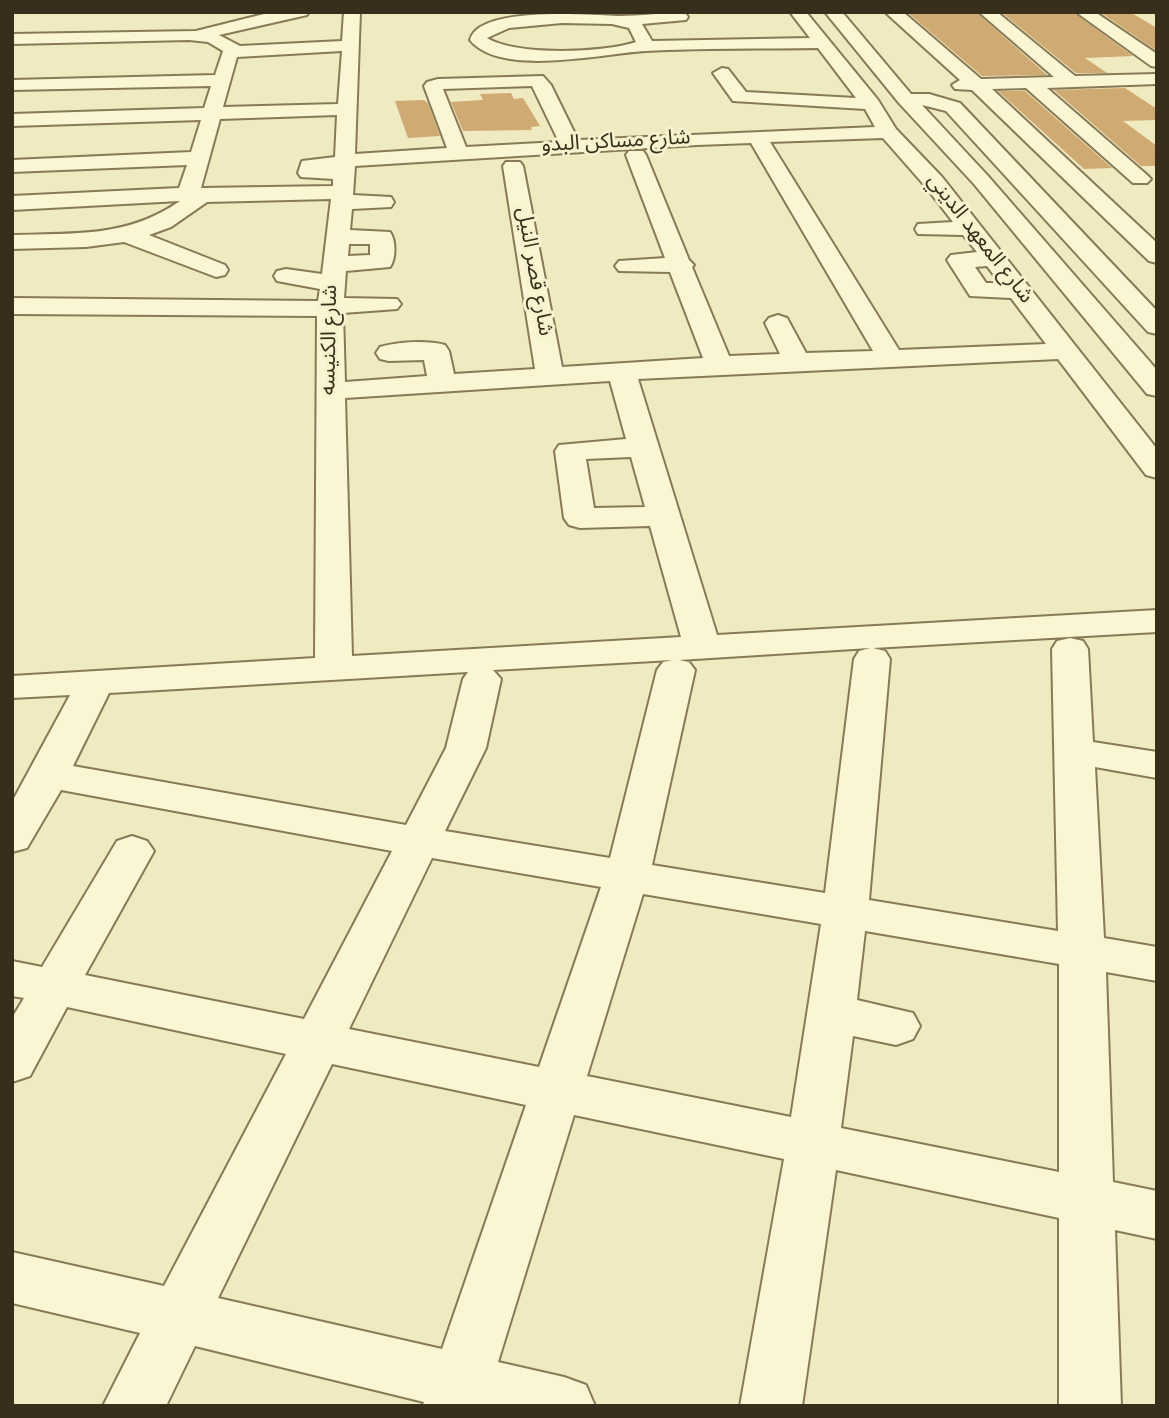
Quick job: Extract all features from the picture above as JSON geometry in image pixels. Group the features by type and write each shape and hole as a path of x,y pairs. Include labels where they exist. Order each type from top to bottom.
{"street":[{"path":"15,44 141,35 198,35 302,12"},
{"name":"شارع الكنيسه","path":"334,669 332,290 347,109 343,68 350,40 352,12"},
{"name":"شارع المعهد الديني","path":"833,12 901,93 981,180 1157,388"},
{"path":"893,12 976,84 1157,256"},
{"path":"987,12 1071,82"},
{"path":"1084,12 1157,62"},
{"path":"561,16 579,53"},
{"path":"478,40 479,35 496,26 561,16 621,20 680,17"},
{"path":"234,20 263,19"},
{"path":"621,20 633,23 642,40"},
{"path":"15,44 30,21"},
{"path":"478,40 489,48 513,53 579,53 642,40 799,23"},
{"name":"شارع المعهد الديني","path":"799,23 864,96 888,132 916,160 929,202 964,221 1157,469"},
{"path":"123,70 141,35"},
{"path":"198,35 217,40 232,53"},
{"path":"315,35 350,40"},
{"path":"594,36 642,40"},
{"path":"478,40 531,38"},
{"path":"204,56 350,40"},
{"path":"199,195 190,189 221,80 232,53"},
{"path":"12,85 123,70 221,80"},
{"path":"722,73 740,97 864,96 976,84 1157,79"},
{"path":"458,154 433,86 447,82 537,80 542,85 570,147"},
{"path":"1136,80 1157,96"},
{"path":"1031,83 1149,179"},
{"path":"901,93 953,107 1157,326"},
{"path":"12,120 347,109"},
{"name":"شارع مساكن البدو","path":"343,178 458,154 888,132"},
{"path":"757,137 891,358"},
{"path":"636,155 682,265 719,365"},
{"path":"12,166 199,158"},
{"path":"893,161 916,160"},
{"path":"963,161 1001,160"},
{"path":"14,242 56,164"},
{"name":"شارع قصر النيل","path":"513,166 550,378"},
{"path":"12,203 199,195 304,204 343,178 383,202"},
{"path":"1078,181 1149,179"},
{"path":"929,202 981,180"},
{"path":"14,242 125,234 166,220 199,195"},
{"path":"929,202 964,221"},
{"path":"125,234 216,270"},
{"path":"12,306 332,290 382,262 382,237 338,237"},
{"path":"993,259 959,260 979,291 1017,290"},
{"path":"627,266 682,265"},
{"path":"286,276 388,304"},
{"path":"778,323 797,362"},
{"path":"1118,343 1157,341"},
{"path":"389,353 436,351 442,384"},
{"path":"331,391 719,365 1064,351"},
{"path":"457,1394 627,876 689,659 663,516 622,373"},
{"path":"1127,432 1157,440"},
{"path":"643,447 570,451 580,518 663,516"},
{"path":"12,687 92,691 482,679 689,659 1157,621"},
{"path":"12,704 92,691 334,669 689,659 872,659 1157,645"},
{"path":"1070,649 1082,952 1090,1406"},
{"path":"771,1406 813,1144 845,912 872,659"},
{"path":"134,1406 466,748 482,679"},
{"path":"12,838 92,691"},
{"path":"1075,751 1157,765"},
{"path":"48,775 418,841 1157,964"},
{"path":"12,1062 34,982 132,851"},
{"path":"34,982 1157,1214"},
{"path":"831,1013 896,1026"},
{"path":"12,1277 180,1315 457,1394 564,1406"}],"building":[{"path":"907,12 976,12 1047,75 982,76"},
{"path":"1001,12 1073,12 1133,56 1085,58 1107,73 1076,73"},
{"path":"1100,12 1130,12 1157,28 1157,51"},
{"path":"1125,88 1157,109 1157,120 1123,121 1157,146 1157,166 1141,166 1054,90"},
{"path":"998,91 1025,91 1112,168 1084,169"},
{"path":"511,93 514,99 523,98 540,126 531,127 532,130 463,131 451,102 483,100 480,94"},
{"path":"424,100 428,103 440,136 408,138 395,101"}]}
